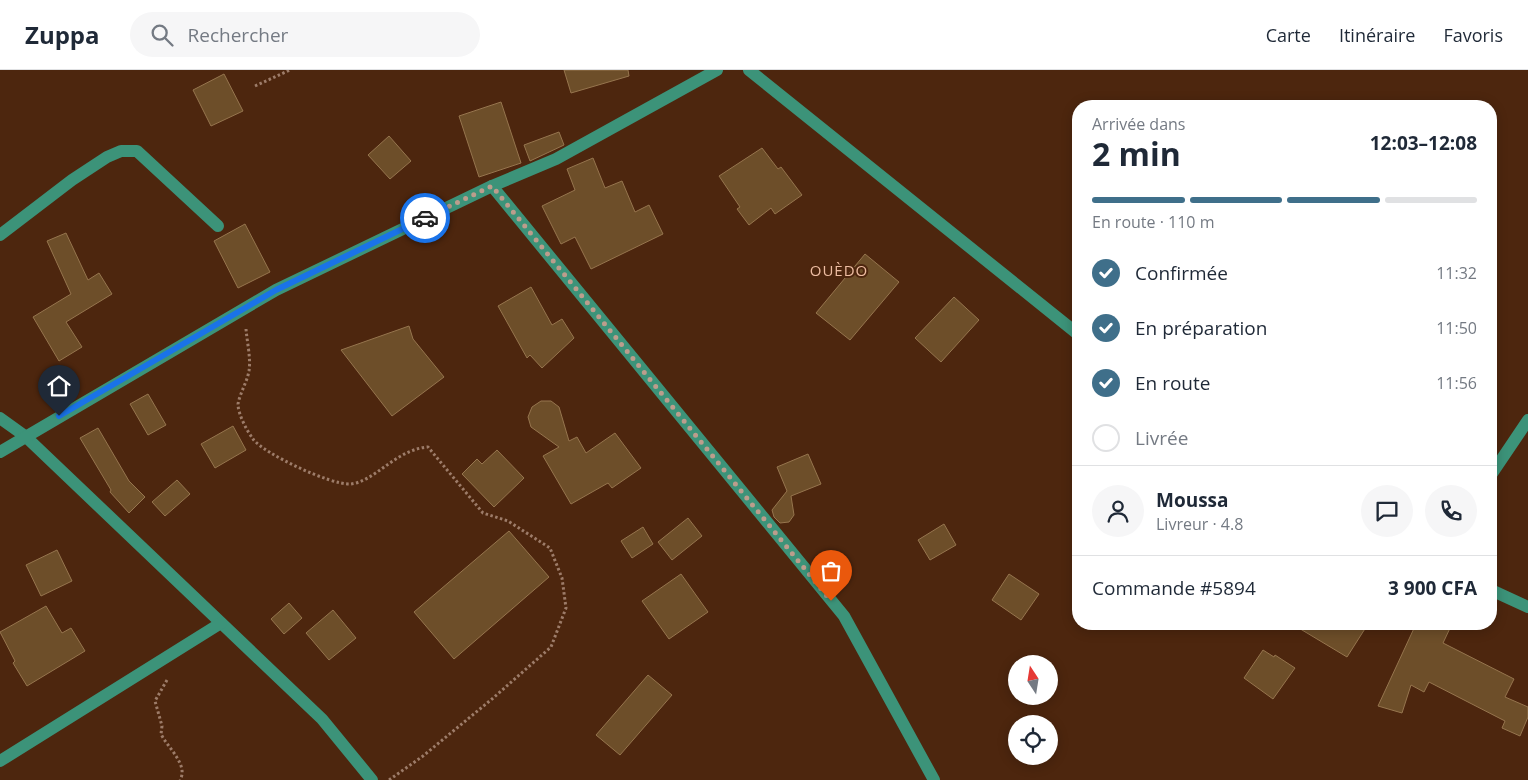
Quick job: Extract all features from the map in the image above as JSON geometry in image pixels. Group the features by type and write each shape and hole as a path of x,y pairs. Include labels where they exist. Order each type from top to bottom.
{"street":[{"path":"0,452 276,290 492,186 556,159 717,70"},
{"path":"750,70 1072,329"},
{"path":"0,235 72,180 107,157 121,151 137,151 218,226"},
{"path":"492,186 844,616 934,780"},
{"path":"0,418 25,436 322,719 372,780"},
{"path":"1497,466 1528,420"},
{"path":"1497,593 1528,607"},
{"path":"0,762 221,623"}],"path":[{"path":"255,86 290,70"},
{"path":"245,308 249,370 238,405 243,421 254,440 272,454 322,478 350,484 366,478 414,448 428,447 484,514 508,521 550,548 562,578 566,608 551,647 423,756 389,780"},
{"path":"165,658 167,680 155,701 162,726 161,734 180,762 182,776 180,780"}],"building":[{"path":"564,70 628,70 629,76 571,93"},
{"path":"224,74 243,111 211,126 193,90"},
{"path":"501,102 521,163 479,177 459,116"},
{"path":"559,132 564,145 530,161 524,145"},
{"path":"389,136 411,161 390,179 368,155"},
{"path":"762,148 778,169 781,167 802,195 775,214 771,208 749,225 737,209 740,207 719,176"},
{"path":"593,158 605,188 622,181 635,212 649,205 663,234 591,269 575,237 561,244 542,206 575,190 567,169"},
{"path":"245,224 270,272 238,288 214,241"},
{"path":"66,233 88,280 99,273 112,294 66,322 82,347 59,361 33,317 71,294 47,241"},
{"path":"865,254 899,282 850,340 816,313"},
{"path":"531,287 552,325 562,319 574,338 542,368 530,355 527,358 498,306"},
{"path":"954,297 979,320 941,362 915,338"},
{"path":"409,326 413,339 444,377 392,416 341,350"},
{"path":"148,394 166,425 148,435 130,404"},
{"path":"541,401 551,401 559,407 569,441 577,437 586,453 615,433 641,468 612,488 608,483 571,504 543,456 559,447 531,427 528,417 532,407"},
{"path":"233,426 246,450 215,468 201,444"},
{"path":"98,428 129,481 145,497 129,513 110,492 111,490 80,438"},
{"path":"497,450 524,478 494,507 462,474 477,459 482,464"},
{"path":"808,454 821,484 791,496 794,515 789,522 780,523 774,517 772,510 787,491 777,467"},
{"path":"177,480 190,494 165,516 152,502"},
{"path":"688,518 702,536 672,560 658,542"},
{"path":"944,524 956,545 930,560 918,540"},
{"path":"643,527 653,544 632,558 621,541"},
{"path":"509,531 549,577 454,659 414,612"},
{"path":"57,550 72,581 41,596 26,565"},
{"path":"681,574 708,612 669,639 642,601"},
{"path":"1009,574 1039,594 1021,620 992,600"},
{"path":"289,603 302,618 284,634 271,619"},
{"path":"46,606 62,633 71,628 85,651 27,686 13,663 15,661 0,632"},
{"path":"333,610 356,638 329,660 306,633"},
{"path":"1302,630 1364,630 1347,657"},
{"path":"1413,630 1449,630 1443,643 1514,679 1505,697 1528,707 1528,717 1520,736 1502,728 1505,721 1429,682 1424,692 1411,685 1402,713 1378,706"},
{"path":"1263,650 1274,657 1275,655 1295,668 1273,699 1244,678"},
{"path":"648,675 672,695 620,755 596,735"}],"way so far":[{"path":"425,218 492,186 831,601"}],"district":[{"name":"OUÈDO","path":"839,271"}],"route":[{"path":"59,416 276,290 425,218"}]}
